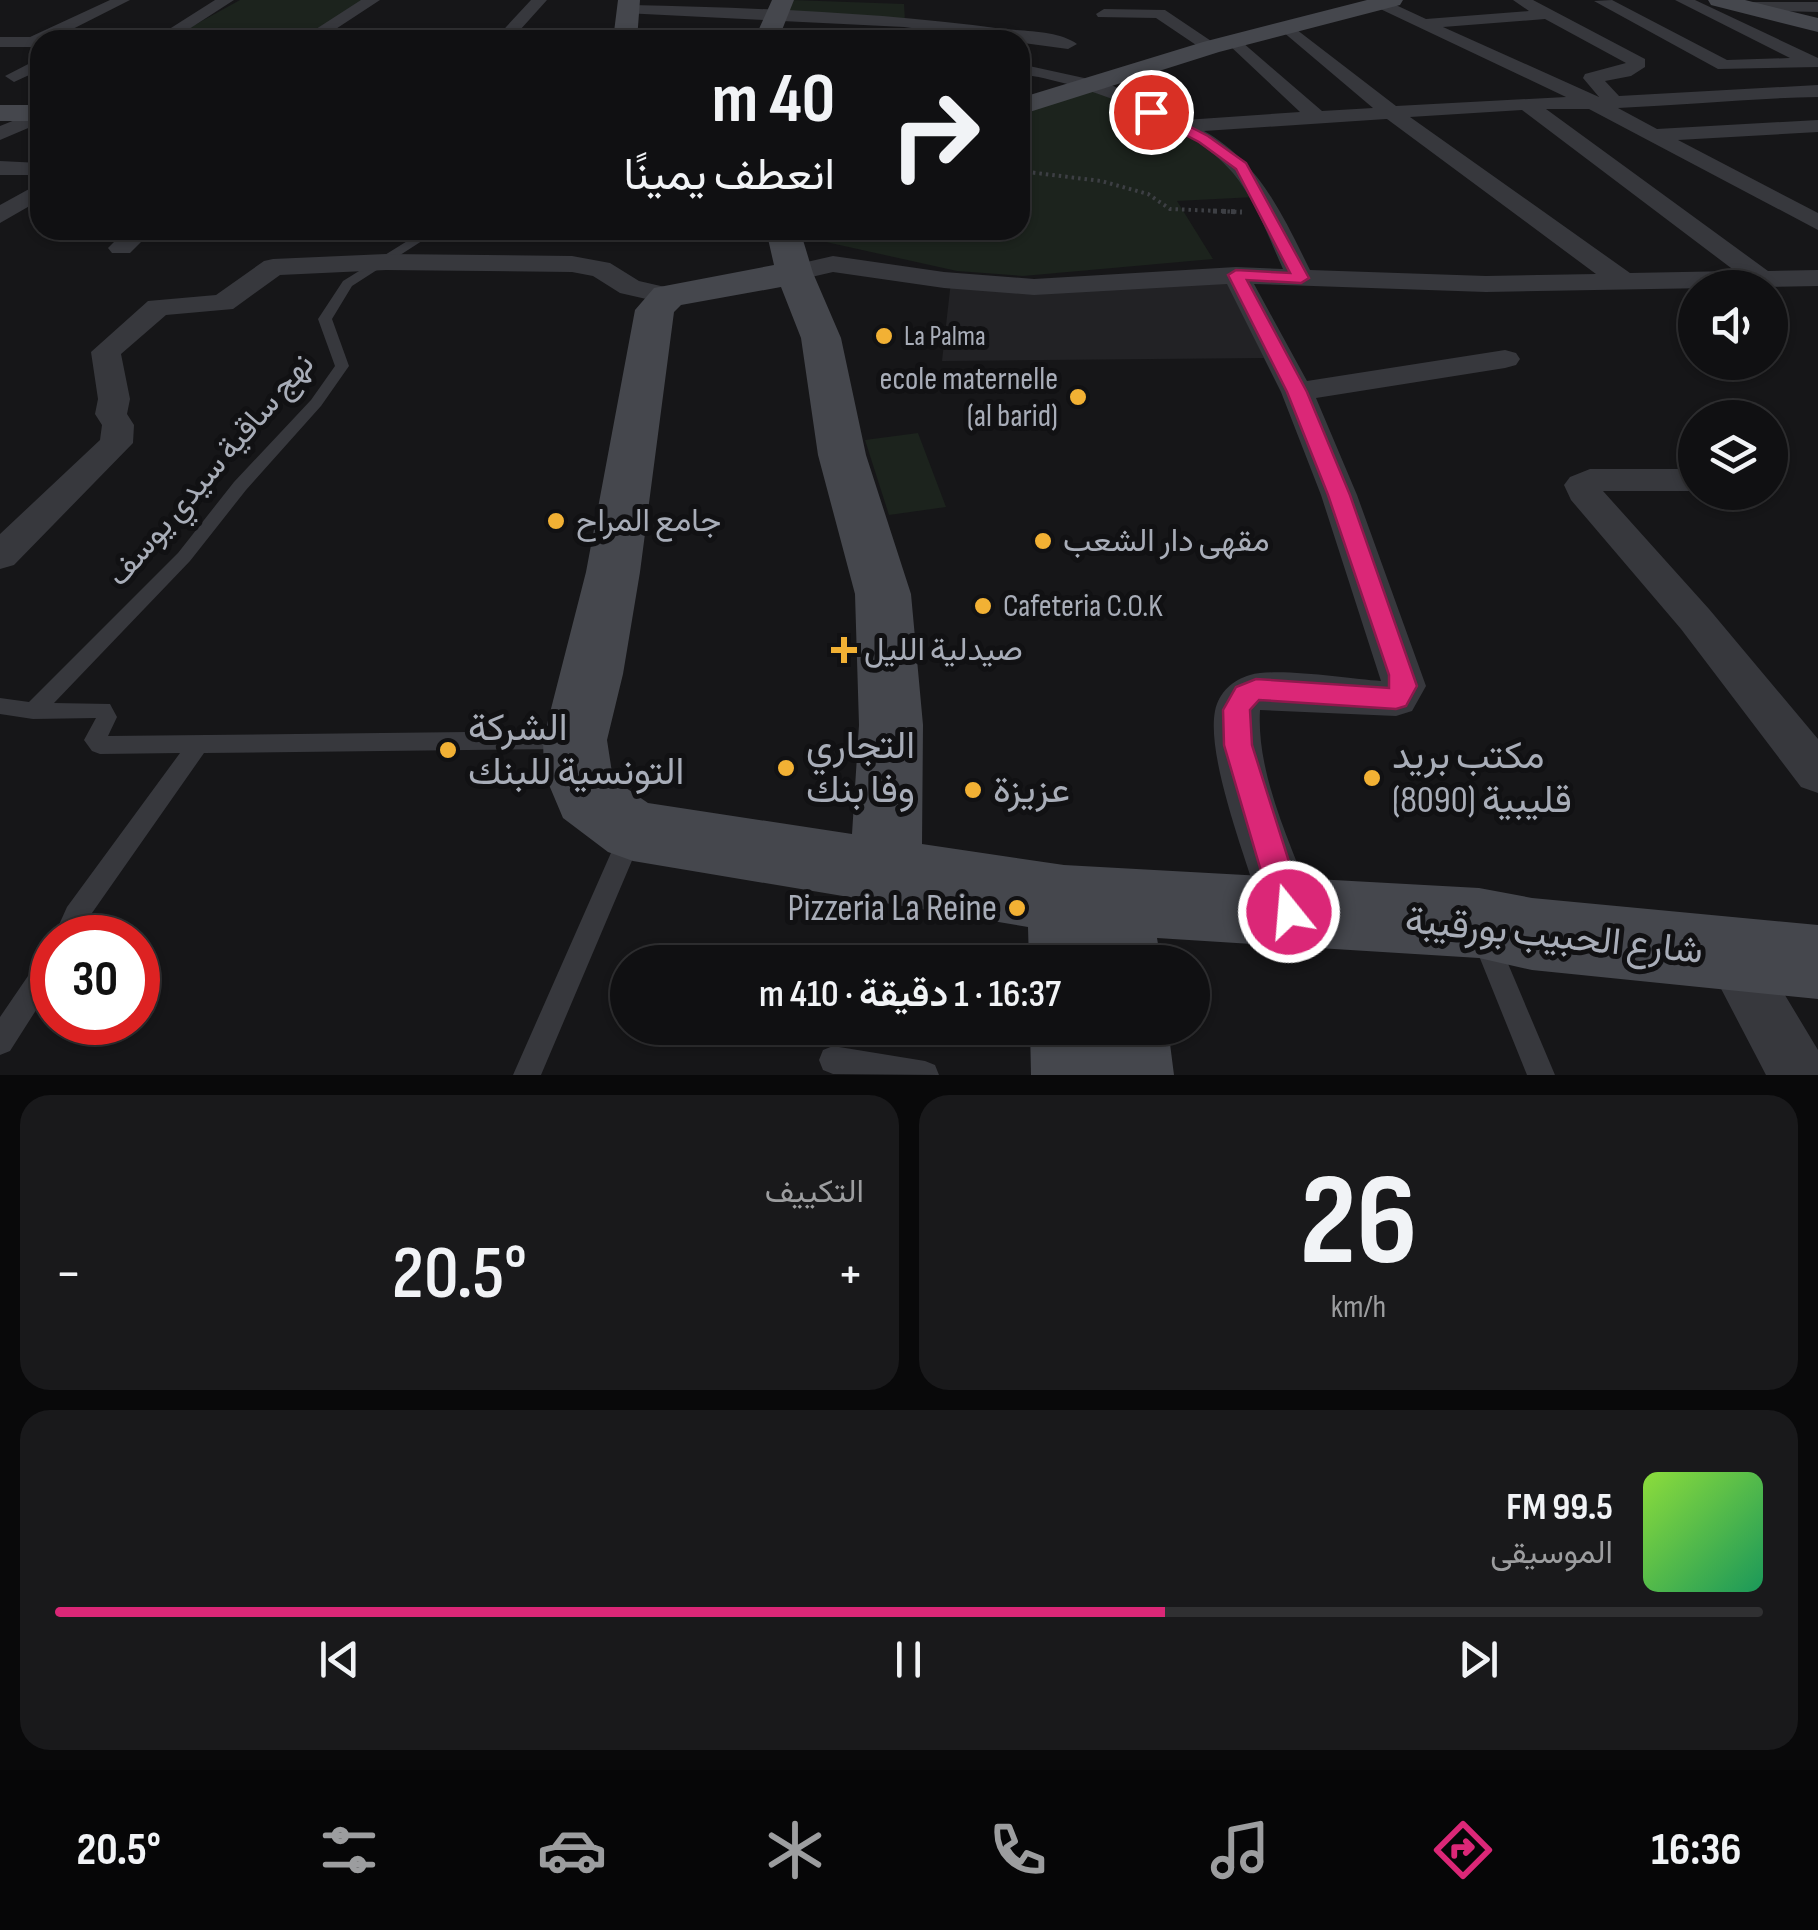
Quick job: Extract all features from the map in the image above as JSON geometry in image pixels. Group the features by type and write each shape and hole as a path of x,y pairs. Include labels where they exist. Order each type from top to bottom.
{"street":[{"path":"61,30 122,0"},
{"path":"176,30 226,0"},
{"path":"323,30 372,0"},
{"path":"511,30 539,0"},
{"path":"1593,1 1614,0"},
{"path":"1683,0 1814,62"},
{"path":"1720,0 1818,25"},
{"path":"1593,1 1720,64 1755,67 1814,62"},
{"path":"1030,104 1223,44 1386,2 1604,103 1656,136 1818,223"},
{"path":"1525,2 1640,63 1625,72 1592,78 1604,103"},
{"path":"1525,2 1566,2"},
{"path":"882,3 913,6 918,24"},
{"path":"626,30 629,5 781,6 918,24 989,22 1018,30"},
{"path":"770,30 781,6"},
{"path":"1051,71 1068,44 1109,7 1158,13 1223,44 1319,118"},
{"path":"1748,7 1818,7"},
{"path":"1425,23 1549,14"},
{"path":"914,30 918,24"},
{"path":"1288,28 1394,115 1623,282"},
{"path":"1030,33 1068,44"},
{"path":"1760,36 1818,35"},
{"path":"0,42 30,42"},
{"path":"1755,67 1813,94"},
{"path":"14,76 30,69"},
{"path":"1030,70 1094,83 1180,126 1242,166 1301,278"},
{"path":"1180,126 1526,104 1678,101 1730,92 1813,94"},
{"path":"1526,104 1750,270"},
{"path":"0,113 30,114"},
{"path":"0,134 30,120"},
{"path":"1656,136 1818,126"},
{"path":"0,168 30,173"},
{"path":"5,213 30,184"},
{"path":"1774,198 1818,194"},
{"path":"5,213 30,211"},
{"path":"121,248 130,240"},
{"path":"633,830 587,798 577,773 574,740 593,674 616,555 654,310 668,296 788,252 833,264 944,280 1034,286 1236,275 1486,284 1678,283"},
{"path":"788,252 821,338 842,454 882,594 892,725 886,871"},
{"path":"0,556 116,442 118,425 111,414 114,398 106,352 152,310 167,305 222,303 273,267 386,262 506,261 594,267 630,287 668,296"},
{"path":"1236,275 1297,392 1339,495 1404,686 1396,699 1256,690 1245,695 1236,710 1238,745 1289,912"},
{"path":"1788,278 1818,278"},
{"path":"1297,392 1505,359"},
{"path":"1678,480 1590,480 1582,485 1584,492 1695,618 1818,774"},
{"name":"شارع الحبيب بورقيبة","path":"633,830 886,871 1092,931 1289,912 1479,924 1532,934 1818,962"},
{"path":"1731,956 1799,1075"},
{"path":"1071,1045 1072,1075"},
{"path":"1129,1045 1132,1075"}],"lane":[{"name":"نهج ساقية سيدي يوسف","path":"33,711 184,558 240,486 316,403 342,366 340,346 328,332 325,319 348,284 418,240"},
{"path":"0,706 33,711 103,710 107,717 96,740 100,745 574,740"},
{"path":"76,915 197,746"},
{"path":"527,1075 633,830"},
{"path":"1479,924 1541,1075"},
{"path":"0,1041 30,996"},
{"path":"833,1060 925,1075"}],"path":[{"path":"1030,172 1101,181 1148,194 1170,209 1268,212"}],"shaded area":[{"path":"240,0 369,0 315,30 186,30"},
{"path":"792,0 904,4 905,21 789,12"},
{"path":"1092,88 1217,149 1255,197 1177,201 1213,259 1023,276 957,271 826,242 1030,240 1030,107"},
{"path":"1225,273 1264,358 942,361 951,281 1028,289"},
{"path":"918,433 946,507 889,515 865,440"}],"place":[{"name":"La Palma","path":"884,336"},
{"name":"ecole maternelle (al barid)","path":"1078,397"},
{"name":"جامع المراح","path":"556,521"},
{"name":"مقهى دار الشعب","path":"1043,541"},
{"name":"Cafeteria C.O.K","path":"983,606"},
{"name":"صيدلية الليل","path":"844,650"},
{"name":"الشركة التونسية للبنك","path":"448,750"},
{"name":"التجاري وفا بنك","path":"786,768"},
{"name":"مكتب بريد قليبية (8090)","path":"1372,778"},
{"name":"عزيزة","path":"973,790"},
{"name":"Pizzeria La Reine","path":"1017,908"}],"route":[{"path":"1151,112 1204,139 1242,166 1301,278 1236,275 1297,392 1339,495 1404,686 1396,699 1256,690 1245,695 1236,710 1238,745 1289,912"}]}
